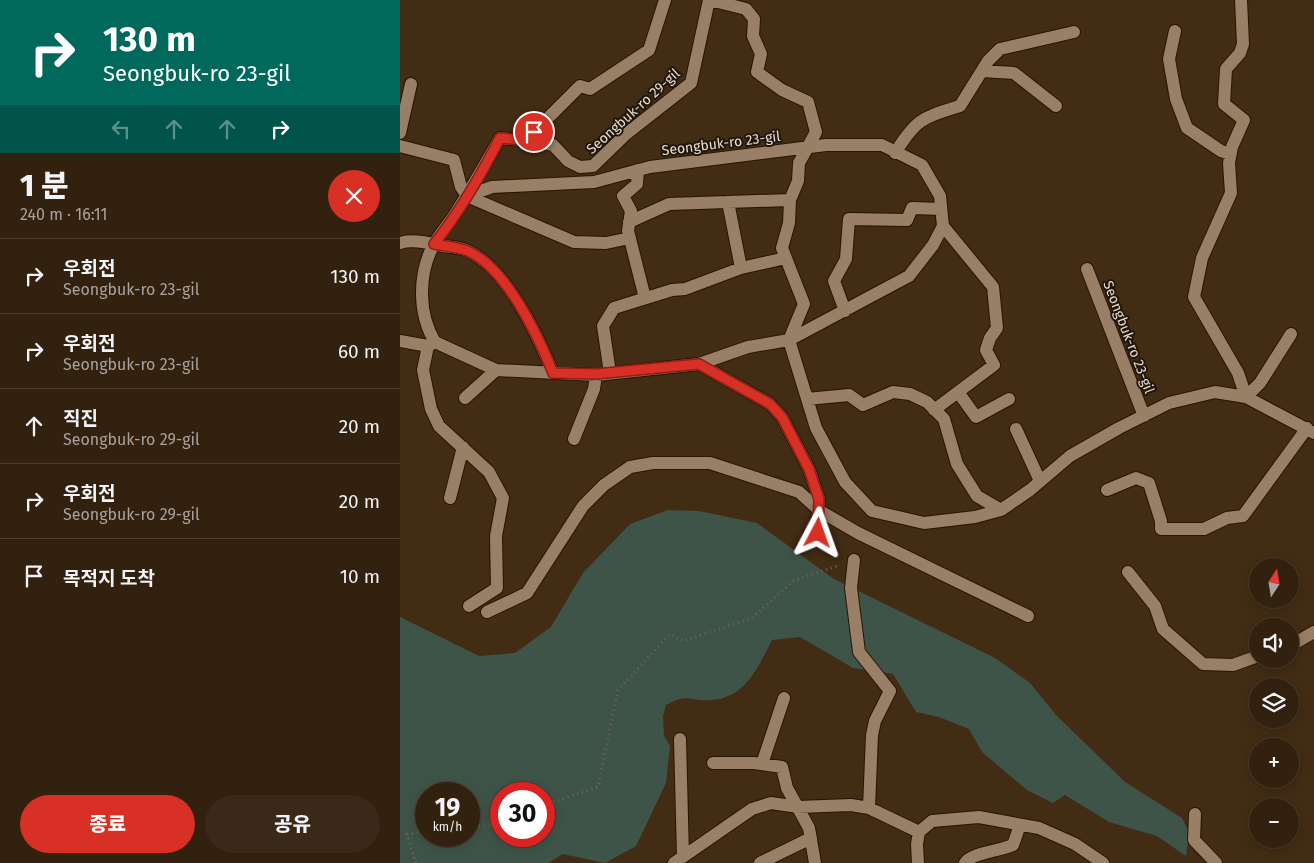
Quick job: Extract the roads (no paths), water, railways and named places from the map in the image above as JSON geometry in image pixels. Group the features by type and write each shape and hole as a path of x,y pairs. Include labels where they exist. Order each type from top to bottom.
{"street":[{"path":"522,140 534,132 580,86 590,89 649,50 665,0"},
{"path":"709,0 746,9 754,19 753,36 761,54 757,72 782,90 808,102 816,132 799,163 798,181 790,200 790,223 782,248 804,304 789,340"},
{"name":"Seongbuk-ro 29-gil","path":"467,196 500,138 553,146 568,161 580,167 593,166 626,134 691,83 709,0"},
{"path":"1241,0 1243,44 1240,52 1226,69 1224,104 1244,120 1230,154 1231,193 1202,258 1194,297 1238,373 1246,397 1260,383 1291,334"},
{"path":"1175,31 1169,59 1176,99 1187,128 1221,151 1230,154"},
{"path":"895,153 910,129 926,117 960,106 988,61 1000,49 1074,32"},
{"path":"982,71 1014,73 1056,106"},
{"path":"400,133 411,84"},
{"name":"Seongbuk-ro 23-gil","path":"467,196 492,187 594,182 638,170 808,147 826,145 882,146 922,165 940,196 943,226"},
{"path":"400,146 454,160 461,187 467,196 574,242 606,243 630,238"},
{"path":"638,170 638,184 623,196 631,211 629,222 630,238 646,298"},
{"path":"467,196 447,228 434,244 426,263 422,295 424,318 432,344 423,370 431,408 440,426 489,472 502,498 496,536 497,588 469,606"},
{"path":"629,222 669,204 790,200"},
{"path":"728,202 741,268"},
{"path":"845,311 834,281 846,259 849,219 907,220 912,208 941,208"},
{"path":"400,341 432,344 496,370 596,374 699,364 748,347 789,340 909,276 933,245 943,226 993,287 997,328 986,350 994,365 934,410"},
{"path":"400,243 406,241 434,244 467,251 491,266 516,301 543,349 553,373"},
{"path":"610,373 603,326 614,308 685,289 741,268 786,258"},
{"name":"Seongbuk-ro 23-gil","path":"1087,269 1144,416"},
{"name":"Seongbuk-ro 23-gil","path":"789,340 816,428 845,482 872,511 924,524 975,517 1001,510 1070,456 1169,403 1215,392 1246,397 1310,430"},
{"path":"699,364 770,404 782,417 809,469 819,499 818,533"},
{"path":"465,398 496,370"},
{"path":"574,439 594,389 596,374"},
{"path":"807,399 849,395 863,406 893,392 910,394 927,402 944,419 958,464 977,496 1001,510"},
{"path":"958,392 976,417 1009,399"},
{"path":"1016,429 1040,481"},
{"path":"1107,490 1136,478 1149,483 1161,521 1161,529 1204,529 1228,518 1243,516 1310,430"},
{"path":"450,498 463,447"},
{"path":"487,612 527,593 584,506 604,485 630,467 653,463 710,463 799,492 820,510 858,533 1028,616"},
{"path":"854,560 851,588 859,652 890,691 875,721 872,735 869,808"},
{"path":"1128,572 1155,606 1163,629 1203,664 1233,664 1249,659"},
{"path":"1299,641 1314,632"},
{"path":"762,764 784,698"},
{"path":"678,860 680,740"},
{"path":"714,763 762,764 782,767 787,788 809,828 815,863"},
{"path":"678,860 752,809 771,803 798,807 851,806 869,808 919,832"},
{"path":"1195,814 1194,840 1216,863"},
{"path":"918,863 917,844 919,832 932,821 979,817 1039,828 1075,844 1103,863"},
{"path":"965,863 971,856 1003,850 1012,845 1020,825"},
{"path":"760,863 811,838"}]}
